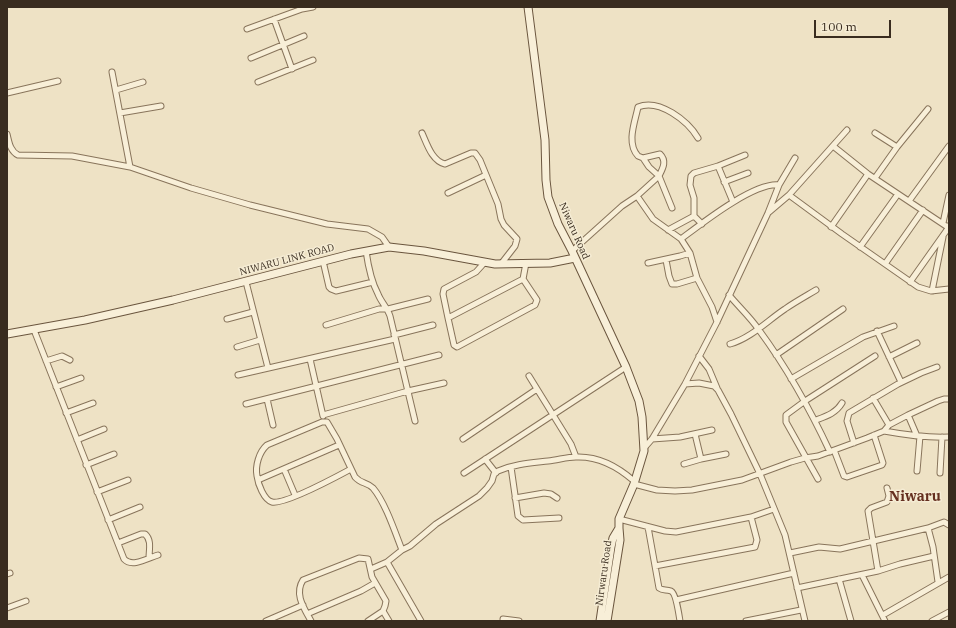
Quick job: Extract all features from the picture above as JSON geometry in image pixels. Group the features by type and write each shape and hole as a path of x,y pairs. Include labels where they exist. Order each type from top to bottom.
{"street":[{"path":"247,29 302,9 313,7"},
{"name":"Niwaru Road","path":"528,7 545,140 548,197 558,224 626,367 639,401 645,449"},
{"path":"274,19 292,69"},
{"path":"251,58 304,36"},
{"path":"258,82 313,60"},
{"path":"112,72 130,167"},
{"path":"7,93 58,81"},
{"path":"116,90 143,82"},
{"path":"573,254 622,206 637,196 659,176 664,166 664,161 660,154 644,158 638,156 632,148 632,134 638,107 646,105 662,108 672,112 688,125 698,138"},
{"path":"120,113 160,106"},
{"path":"875,178 928,109"},
{"path":"768,213 789,195 847,130"},
{"path":"422,133 434,158 438,162 445,164 471,153 475,153 480,160 498,204 501,219 504,225 517,239 515,246 501,264"},
{"path":"875,133 897,148"},
{"path":"7,134 12,149 18,154 90,158 130,167 191,188 250,205 327,224 368,229 382,237 390,247"},
{"path":"832,146 868,174 942,223 949,226 910,282"},
{"path":"909,201 949,146"},
{"path":"702,224 694,216 694,198 690,185 691,176 694,172 718,166 745,154"},
{"path":"644,158 659,176 672,208"},
{"path":"774,509 751,517 676,532 665,531 619,519 645,449 685,384 717,322 768,213 779,185 795,158"},
{"path":"718,166 733,202"},
{"path":"724,182 748,173"},
{"path":"832,227 868,174"},
{"path":"448,193 486,175"},
{"path":"681,239 733,202 765,187 779,185"},
{"path":"860,247 898,194"},
{"path":"789,195 918,287 932,291 949,289"},
{"path":"942,223 949,195"},
{"path":"637,196 653,220 681,239 690,253 697,278 712,307 717,322"},
{"path":"885,264 923,210"},
{"path":"668,230 694,216"},
{"path":"932,291 944,234"},
{"name":"NIWARU LINK ROAD","path":"7,334 34,330 173,300 322,261 390,247 501,264 550,263 573,254"},
{"path":"366,251 373,282 378,295 388,309 415,421"},
{"path":"648,263 666,260 690,253"},
{"path":"666,260 672,284 697,278"},
{"path":"322,261 329,287 334,290 352,288 373,282"},
{"path":"485,262 476,272 444,289 443,294 454,345 457,347 535,305 537,300 523,279 526,263"},
{"path":"448,318 523,279"},
{"path":"246,282 268,368"},
{"path":"730,344 738,342 759,329 785,309 816,290"},
{"path":"729,295 759,329 776,355 816,420 844,476 847,477 882,465 883,463 874,435"},
{"path":"326,324 379,309 388,309 428,299"},
{"path":"776,355 843,309"},
{"path":"227,319 253,312"},
{"path":"238,375 310,359 395,337 433,325"},
{"path":"791,379 862,337 894,326"},
{"path":"34,330 124,559 134,564 158,555"},
{"path":"877,331 901,382"},
{"path":"237,347 260,340"},
{"path":"889,357 917,343"},
{"path":"246,404 402,366 439,355"},
{"path":"46,361 62,356 70,360"},
{"path":"699,356 709,370 760,474 785,535 801,610 805,621"},
{"path":"818,479 786,422 786,415 790,410 875,356"},
{"path":"310,359 323,415 322,422"},
{"path":"464,473 626,367"},
{"path":"854,442 848,421 848,416 852,410 901,382 937,368"},
{"path":"528,376 571,444 576,457"},
{"path":"56,387 81,378"},
{"path":"323,415 408,391 444,383"},
{"path":"685,384 707,384 714,386 718,390"},
{"path":"462,439 537,389"},
{"path":"873,398 889,425"},
{"path":"267,399 273,425"},
{"path":"371,568 387,562 402,550 410,546 436,524 479,496 487,488 496,473 511,467 576,457 596,459 607,462 621,470 634,482 657,490 686,490 742,480 805,458 818,456 884,431 889,425 908,415 938,401 949,399"},
{"path":"66,413 93,403"},
{"path":"816,420 838,410 842,403"},
{"path":"908,415 918,436 917,471"},
{"path":"351,469 282,501 270,502 266,500 256,471 263,449 274,442 322,422 327,422 329,424 355,477 360,482 370,485 378,496 402,550"},
{"path":"77,440 104,429"},
{"path":"652,439 680,437 712,430"},
{"path":"884,431 918,436 949,437"},
{"path":"695,434 701,460"},
{"path":"940,472 942,437"},
{"path":"258,480 339,444"},
{"path":"86,465 114,454"},
{"path":"684,464 726,454"},
{"path":"486,459 496,473"},
{"path":"511,467 518,516 528,520 559,518"},
{"path":"284,469 295,495"},
{"path":"97,492 128,480"},
{"path":"878,571 868,511 871,508 887,502 889,496 887,488"},
{"path":"515,498 544,493 548,493 557,498"},
{"path":"108,520 140,507"},
{"path":"655,566 755,546 757,540 751,517"},
{"name":"Nirwaru Road","path":"607,621 612,581 620,540 619,519"},
{"path":"790,553 818,548 840,548 928,528 947,522"},
{"path":"648,527 659,588 661,590 671,591 674,594 680,621"},
{"path":"600,621 610,547 619,528"},
{"path":"928,528 938,582"},
{"path":"118,543 141,534 145,534 150,541 149,558"},
{"path":"797,588 862,575 934,556"},
{"path":"311,621 300,600 299,588 303,580 359,558 368,560 372,577 386,601 383,611 368,621"},
{"path":"387,562 421,621"},
{"path":"676,600 794,573"},
{"path":"862,575 885,621"},
{"path":"883,615 949,577"},
{"path":"839,579 851,621"},
{"path":"307,614 362,591 376,583"},
{"path":"7,608 26,601"},
{"path":"266,621 303,605"},
{"path":"746,621 801,610"},
{"path":"383,611 389,621"},
{"path":"932,621 949,612"},
{"path":"503,619 519,621"}],"district":[{"name":"Niwaru","path":"915,497"}]}
